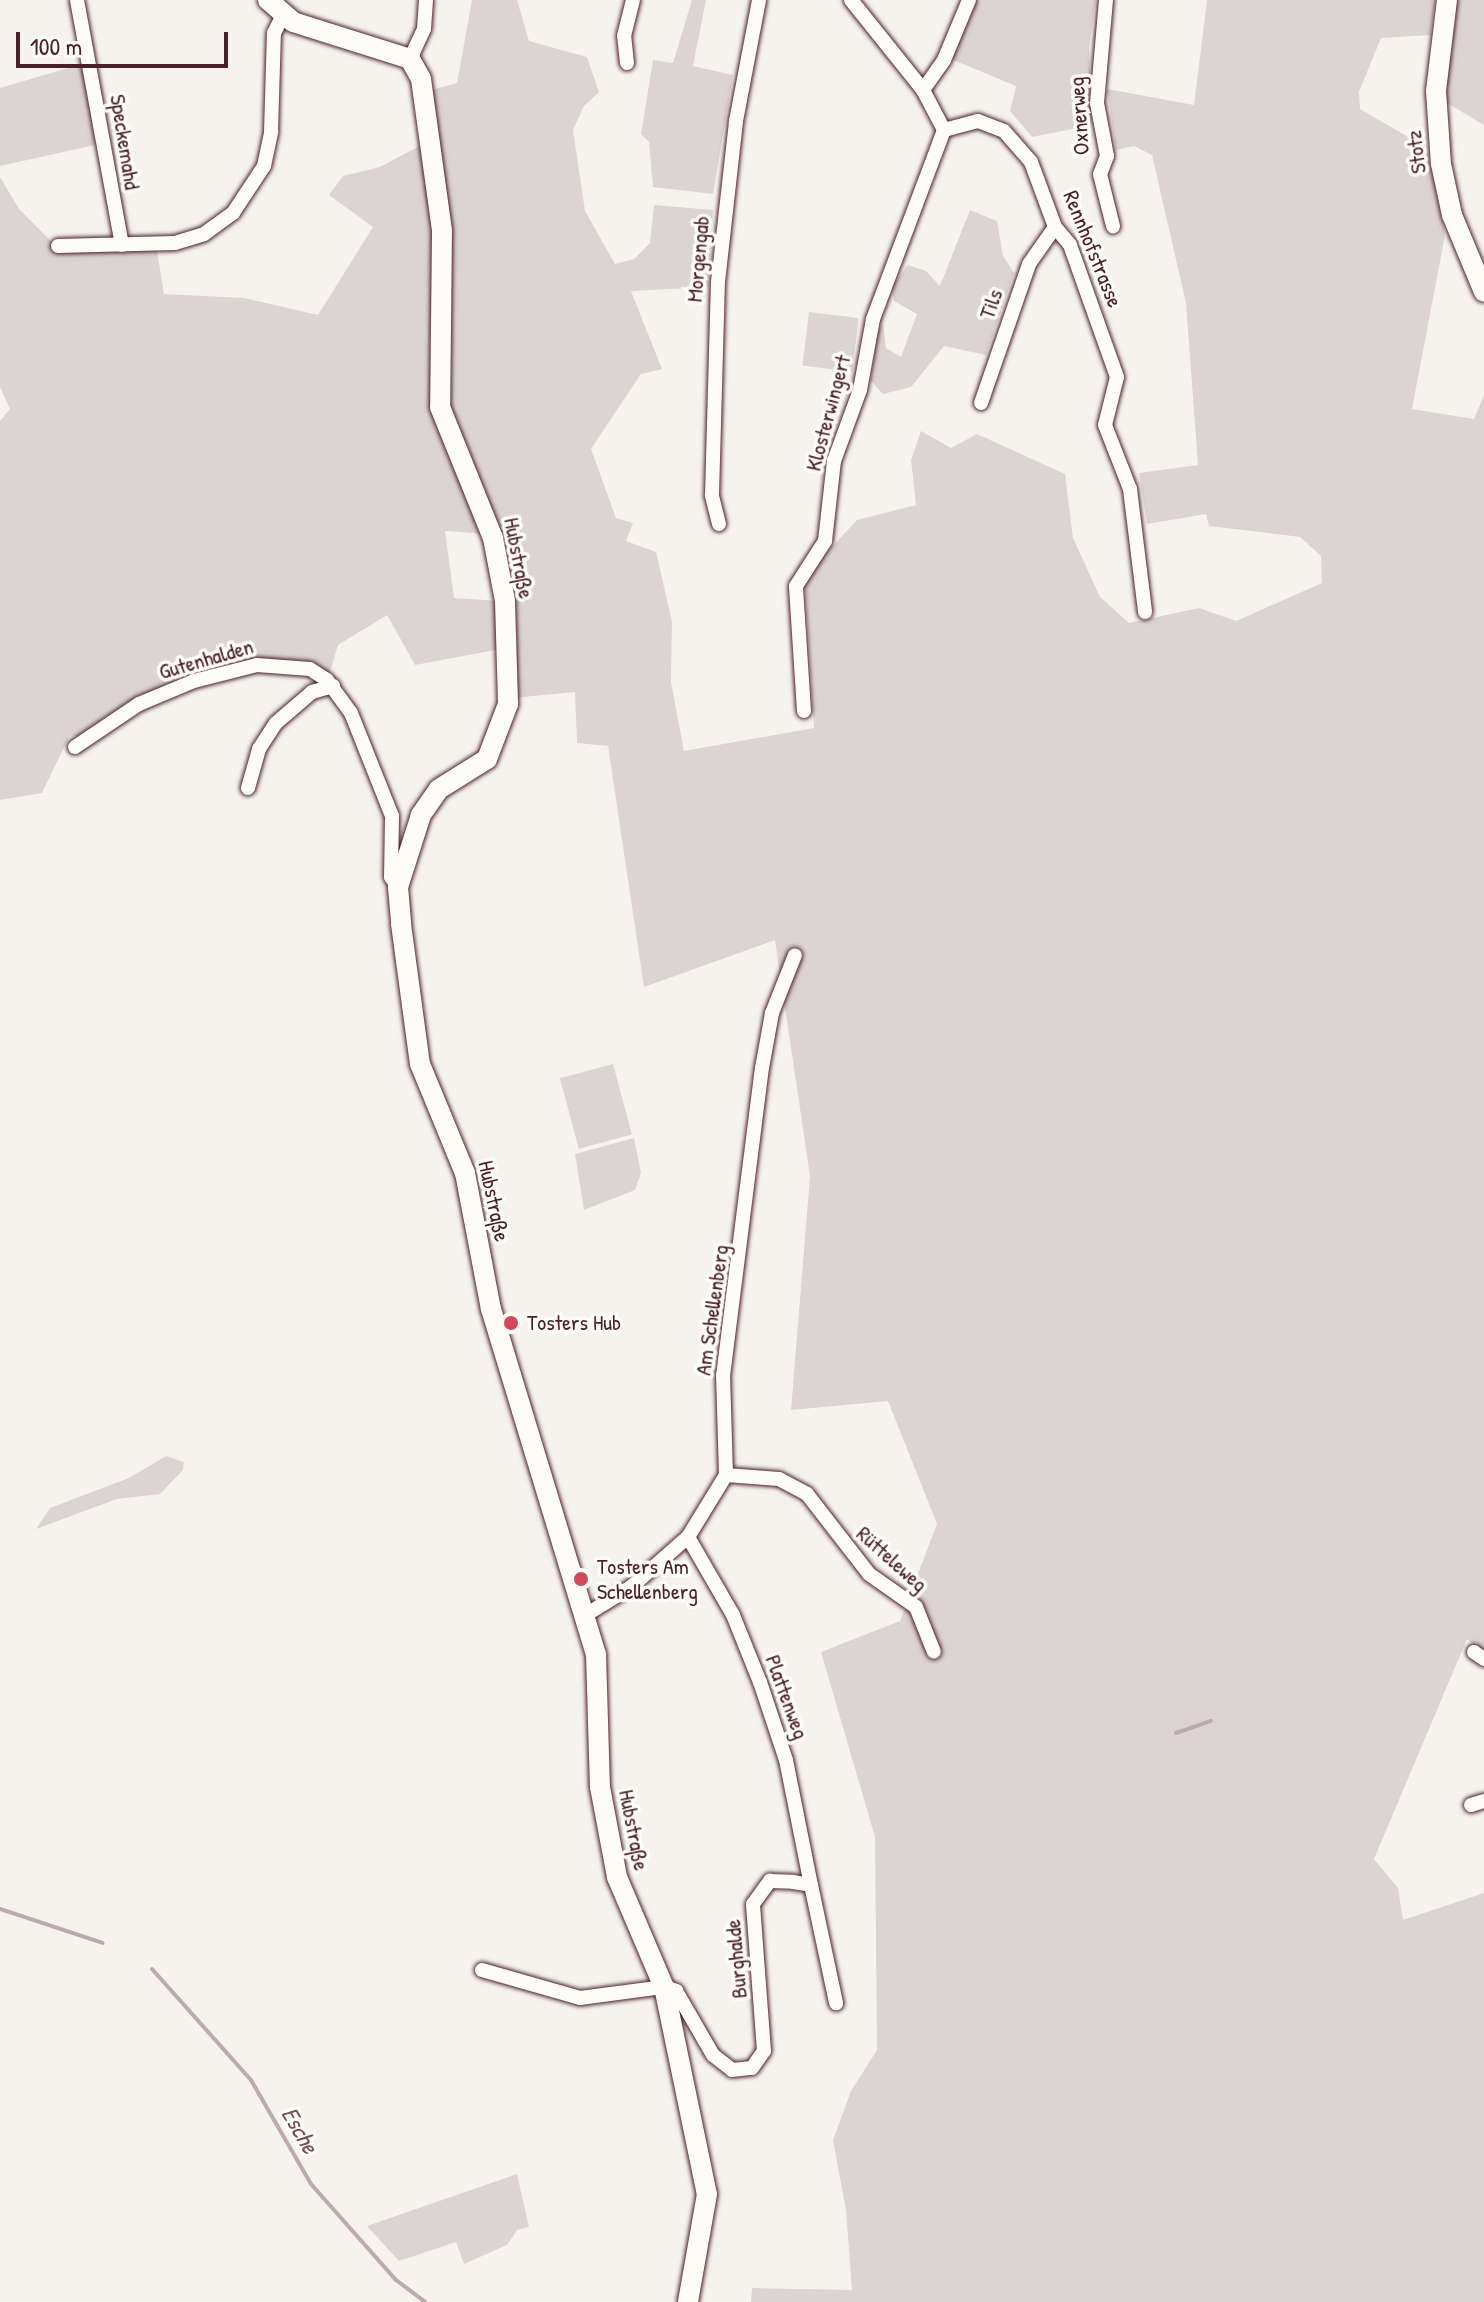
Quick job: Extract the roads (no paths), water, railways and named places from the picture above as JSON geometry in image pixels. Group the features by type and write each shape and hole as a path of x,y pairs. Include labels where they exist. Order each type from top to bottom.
{"street":[{"name":"Speckemahd","path":"77,0 122,245"},
{"path":"268,0 282,17 410,59 424,29 426,0"},
{"path":"627,63 624,36 633,0"},
{"name":"Morgengab","path":"719,524 712,495 718,282 759,0"},
{"path":"851,0 923,90 944,130"},
{"path":"923,90 969,0"},
{"name":"Oxnerweg","path":"1106,0 1097,103 1107,156 1100,174 1113,226"},
{"name":"Stotz","path":"1447,0 1436,91 1441,164 1452,215 1484,292"},
{"path":"58,246 175,243 204,234 247,198 271,132 274,33 282,17"},
{"name":"Hubstraße","path":"410,59 421,79 442,230 440,407 493,538 505,601 508,704 487,759 439,789 421,815 398,887 420,1064 465,1173 491,1309 587,1614 596,1654 600,1787 617,1877 664,1987 707,2194 688,2302"},
{"name":"Rennhofstrasse","path":"944,130 978,121 1004,131 1031,162 1055,227 1070,245 1117,377 1105,425 1130,489 1145,612"},
{"name":"Klosterwingert","path":"804,711 796,586 825,541 834,461 860,390 873,319 944,130"},
{"name":"Tils","path":"981,403 1029,264 1055,227"},
{"name":"Gutenhalden","path":"75,747 160,694 229,670 289,664 333,686"},
{"path":"248,788 259,749 276,723 312,692 333,686 351,713 392,816 391,877 398,887"},
{"name":"Am Schellenberg","path":"726,1475 723,1376 762,1068 772,1013 795,955"},
{"path":"587,1614 631,1587 688,1537 726,1475"},
{"name":"Rütteleweg","path":"726,1475 779,1479 807,1494 869,1574 916,1607 934,1652"},
{"name":"Plattenweg","path":"688,1537 733,1615 760,1682 793,1785 811,1885"},
{"name":"Burghalde","path":"664,1987 676,1991 713,2055 732,2070 752,2068 764,2051 753,1904 770,1881 811,1885"},
{"path":"811,1885 836,2003"},
{"path":"482,1970 580,1998 664,1987"}],"waterway":[{"path":"1176,1733 1211,1721"},
{"name":"Esche","path":"0,1909 103,1943"},
{"name":"Esche","path":"152,1969 251,2080 311,2184 396,2280 425,2302"}],"place":[{"name":"Tosters Hub","path":"511,1323"},
{"name":"Tosters Am Schellenberg","path":"581,1579"}]}
